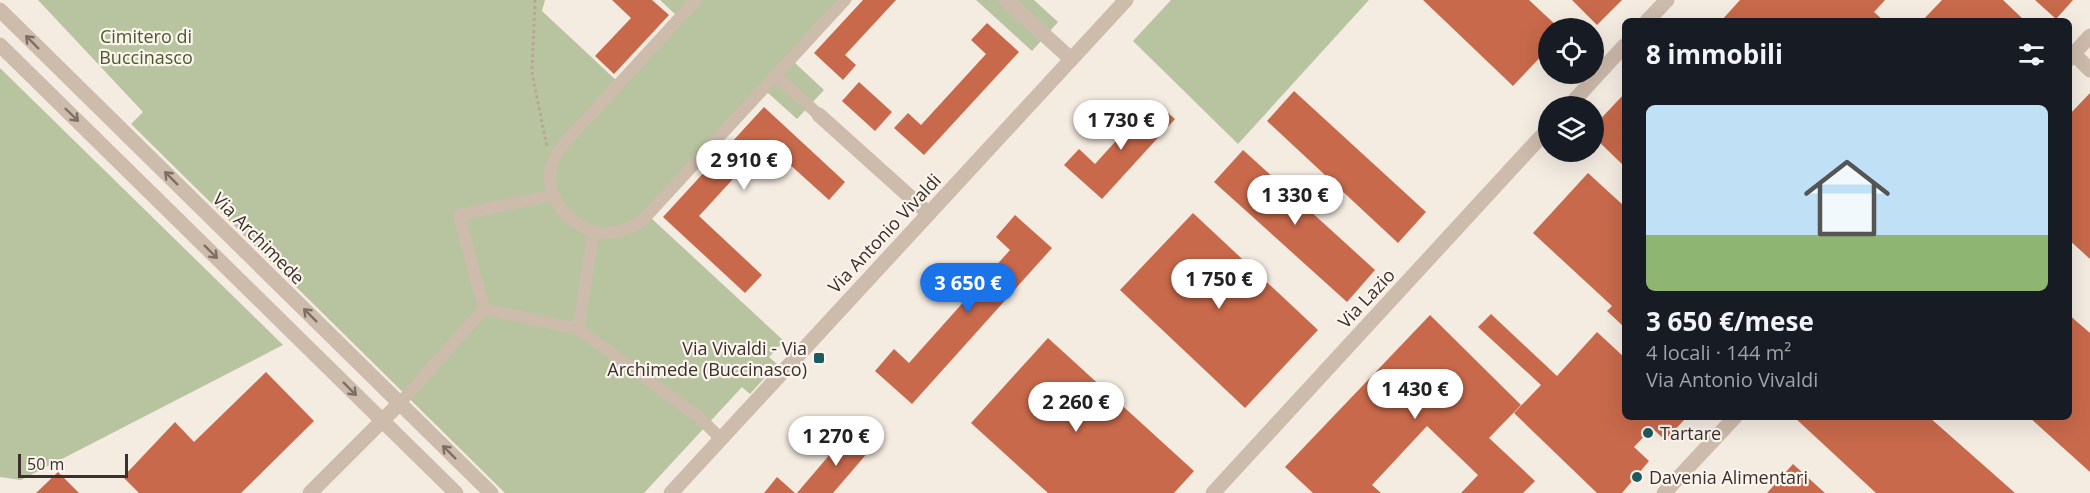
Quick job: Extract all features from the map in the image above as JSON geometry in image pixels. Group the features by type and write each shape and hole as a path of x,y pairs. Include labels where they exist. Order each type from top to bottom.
{"street":[{"path":"696,0 559,150 550,179 553,195 560,209 572,220 594,231 617,232 630,228 643,219 845,0"},
{"path":"1006,0 1071,59"},
{"name":"Via Antonio Vivaldi","path":"672,493 1126,0"},
{"path":"1650,18 1667,0"},
{"name":"Via Archimede","path":"0,10 491,493"},
{"path":"2072,56 2090,36"},
{"path":"0,45 456,493"},
{"path":"1578,96 1622,48"},
{"path":"2072,58 2090,70"},
{"path":"775,75 928,213"},
{"name":"Via Lazio","path":"1213,493 1538,140"},
{"path":"484,309 459,216 553,195"},
{"path":"578,328 594,231"},
{"path":"310,493 400,404 484,309"},
{"path":"484,309 578,328 699,417 721,439"},
{"path":"1664,493 1732,420"}],"path":[{"path":"535,0 532,72 552,167"}],"green space":[{"name":"Cimitero di Buccinasco","path":"38,0 545,0 542,11 617,81 677,16 660,0 852,0 794,62 824,90 797,119 767,92 650,217 784,341 769,357 777,364 750,394 742,387 644,493 505,493 131,124 143,112"},
{"path":"976,0 1034,0 1058,22 1032,51"},
{"path":"1171,0 1369,0 1238,144 1133,41"},
{"path":"0,68 283,345 21,480 0,477"}],"building":[{"path":"612,0 652,0 669,15 614,74 595,56 631,18"},
{"path":"863,0 896,0 845,55 856,65 843,80 814,53"},
{"path":"1423,0 1529,0 1548,18 1538,18 1538,60 1513,86"},
{"path":"1572,0 1622,0 1604,18 1590,18"},
{"path":"1740,0 1885,0 1874,12 1881,18 1724,18"},
{"path":"1942,0 2003,0 2022,18 1925,18"},
{"path":"2035,0 2073,0 2055,18"},
{"path":"987,23 1019,52 924,155 894,128 908,113 921,125 986,54 971,40"},
{"path":"859,82 892,112 875,131 842,101"},
{"path":"1294,91 1426,212 1398,243 1267,121"},
{"path":"2090,93 2090,259 2072,243 2072,112"},
{"path":"1622,96 1622,164 1604,147 1604,115"},
{"path":"1153,100 1175,119 1102,199 1064,165 1079,149 1095,164"},
{"path":"764,107 845,182 829,200 766,143 699,216 762,275 745,293 663,217"},
{"path":"1243,150 1375,270 1347,302 1214,182"},
{"path":"1588,173 1622,204 1622,325 1607,311 1612,306 1533,233"},
{"path":"1193,213 1318,330 1245,408 1120,290"},
{"path":"1015,215 1052,248 912,404 875,371 894,349 909,363 1010,250 996,237"},
{"path":"1491,314 1557,376 1597,332 1622,355 1622,420 1684,420 1665,440 1652,428 1634,447 1649,461 1622,493 1597,493 1514,413 1541,385 1478,327"},
{"path":"1430,315 1521,405 1489,438 1535,481 1523,493 1461,493 1478,475 1427,426 1372,485 1381,493 1313,493 1285,467"},
{"path":"2072,317 2090,333 2090,472 2032,420 2072,420"},
{"path":"1048,338 1194,471 1174,493 1048,493 971,423"},
{"path":"266,372 314,421 241,493 139,493 123,477 175,422 194,442"},
{"path":"1797,420 1932,420 2015,493 1876,493"},
{"path":"849,432 870,450 833,493 797,493"},
{"path":"1793,464 1825,493 1767,493"},
{"path":"58,472 79,493 36,493"},
{"path":"777,477 795,493 764,493"}],"place":[{"name":"Via Vivaldi - Via Archimede (Buccinasco)","path":"819,358"},
{"name":"Tartare","path":"1648,433"},
{"name":"Davenia Alimentari","path":"1637,477"}]}
